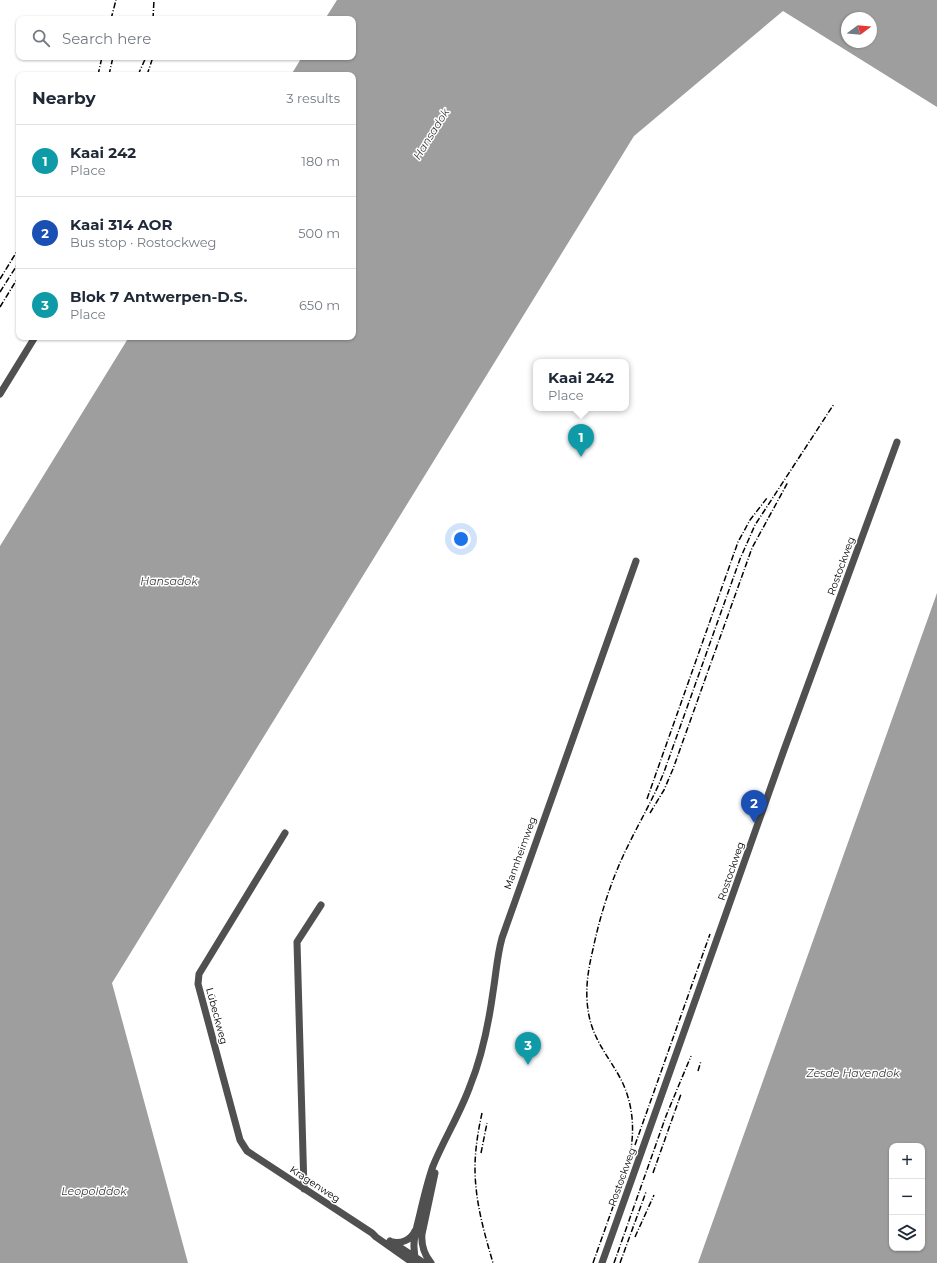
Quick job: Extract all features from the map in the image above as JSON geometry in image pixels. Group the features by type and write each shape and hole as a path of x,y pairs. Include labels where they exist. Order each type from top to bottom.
{"street":[{"path":"0,394 33,340"},
{"name":"Rostockweg","path":"602,1263 784,750 897,442"},
{"name":"Mannheimweg","path":"416,1228 426,1188 438,1155 462,1107 477,1067 492,1000 498,951 502,938 636,560"},
{"name":"Lübeckweg","path":"246,1151 240,1140 198,984 199,974 285,833"},
{"path":"304,1189 297,942 321,905"},
{"name":"Kragenweg","path":"246,1151 376,1237 389,1243 415,1261 424,1263"},
{"name":"Mannheimweg","path":"431,1263 421,1243 437,1169 438,1155"},
{"path":"389,1243 408,1240 413,1235 416,1228"},
{"path":"415,1261 414,1246 416,1228"},
{"name":"Mannheimweg","path":"414,1246 422,1234"},
{"path":"389,1243 405,1250 414,1246"},
{"name":"Kragenweg","path":"405,1250 415,1261"}],"water":[{"name":"Hansadok","path":"337,0 937,0 937,107 842,48 877,48 877,12 841,12 841,47 783,11 634,136 112,983 188,1263 0,1263 0,546 127,340 356,340 356,72 293,72 300,60 356,60 356,16 327,16"},
{"name":"Zesde Havendok","path":"937,593 937,1263 698,1263"}],"railway":[{"path":"112,16 116,0"},
{"path":"153,16 154,0"},
{"path":"99,72 101,60"},
{"path":"110,72 112,60"},
{"path":"139,72 145,60"},
{"path":"148,72 152,60"},
{"path":"0,279 16,253"},
{"path":"0,292 16,267"},
{"path":"0,307 16,281"},
{"path":"625,1174 631,1148 631,1110 624,1086 593,1031 588,1012 587,987 589,968 599,924 619,865 664,772 740,559 755,525 834,404"},
{"path":"650,813 664,790 673,769 752,548 788,482"},
{"path":"647,799 738,542 750,520 767,498"},
{"path":"635,1145 710,934"},
{"path":"614,1263 666,1116 691,1056"},
{"path":"698,1071 701,1061"},
{"path":"653,1173 681,1094"},
{"path":"482,1113 476,1147 475,1180 486,1240 493,1263"},
{"path":"481,1153 487,1123"},
{"path":"593,1263 626,1170"},
{"path":"620,1263 646,1192"},
{"path":"635,1237 654,1195"}],"place":[{"name":"Kaai 242","path":"581,457"},
{"name":"Kaai 314 AOR","path":"754,823"},
{"name":"Blok 7 Antwerpen-D.S.","path":"528,1065"}],"water label":[{"name":"Leopolddok","path":"94,1191"}]}
